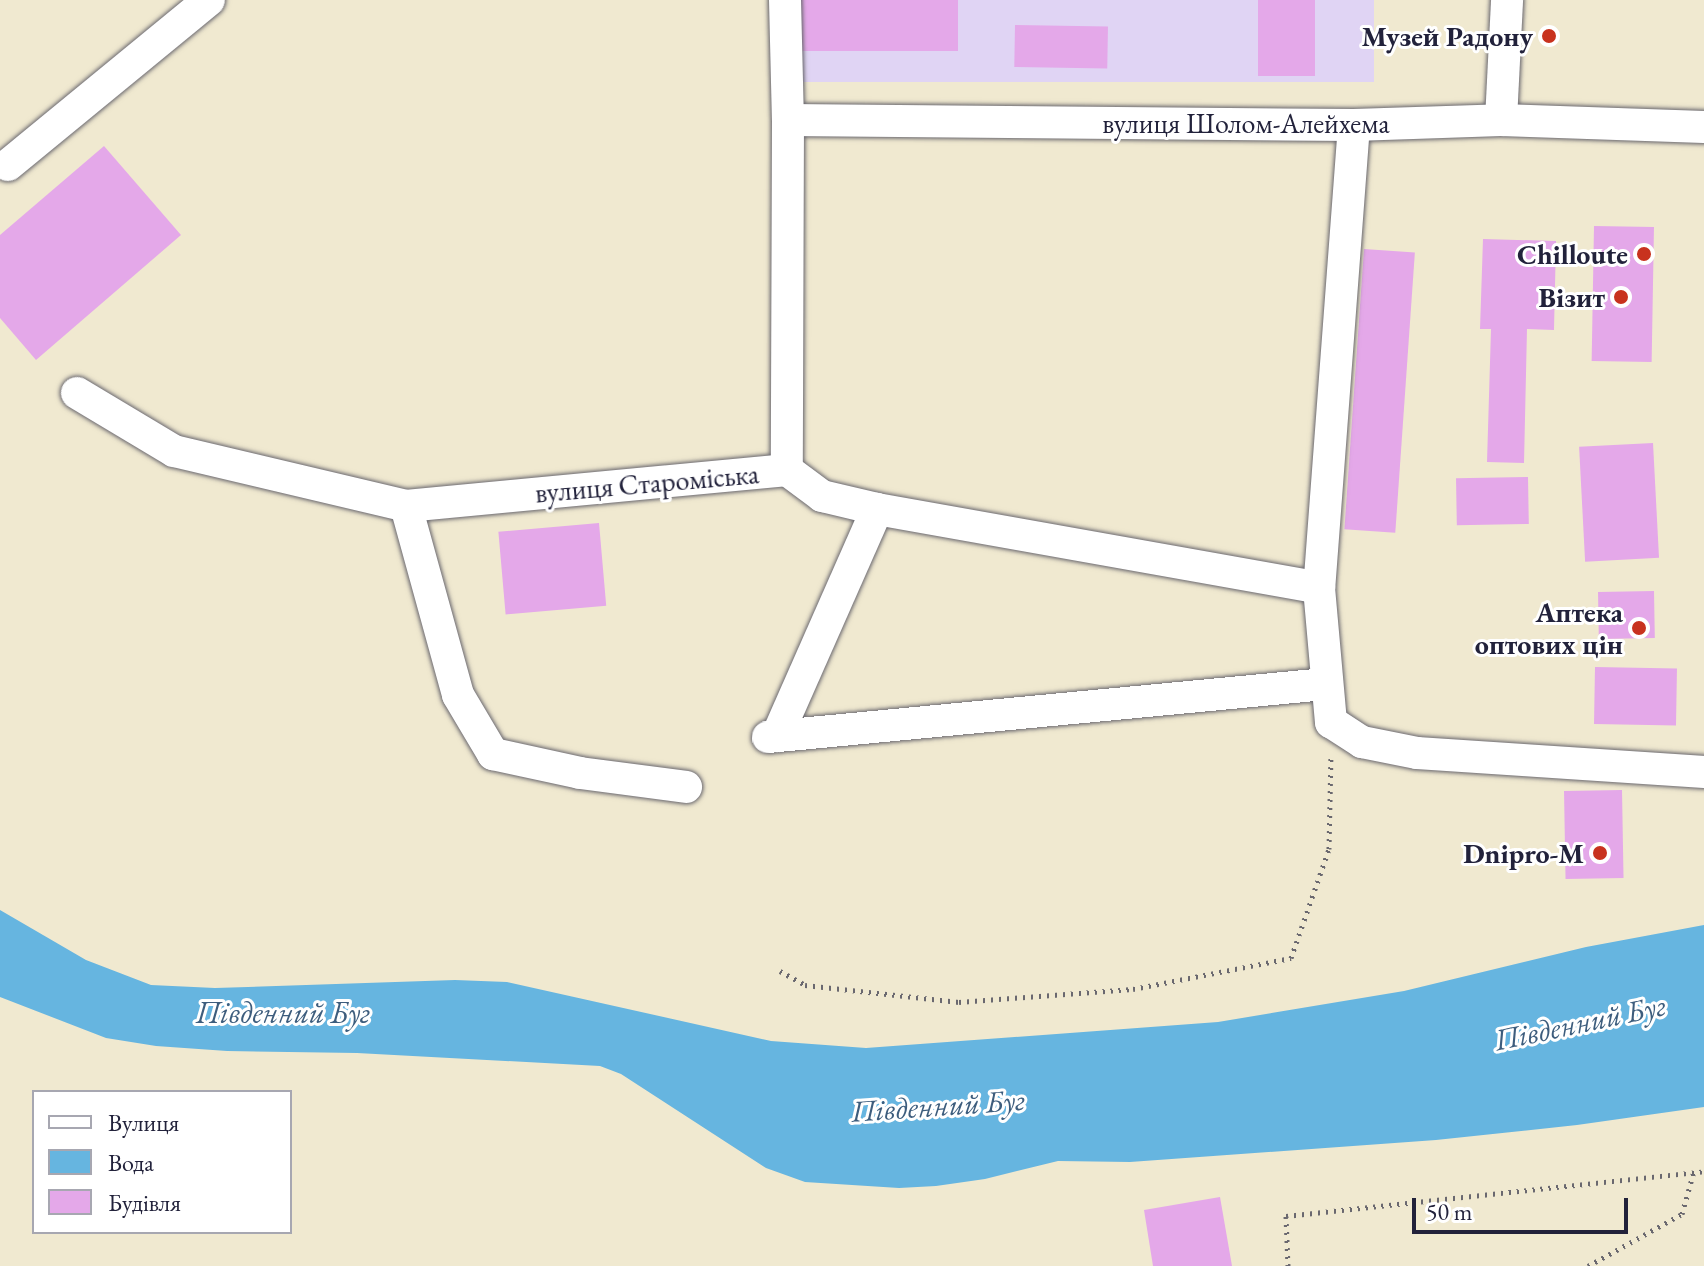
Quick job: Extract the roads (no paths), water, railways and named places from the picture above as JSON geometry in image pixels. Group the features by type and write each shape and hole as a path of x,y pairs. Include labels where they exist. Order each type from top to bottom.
{"street":[{"path":"8,165 209,0"},
{"path":"785,0 788,120 787,470"},
{"path":"1501,120 1507,0"},
{"name":"вулиця Шолом-Алейхема","path":"788,120 1354,125 1501,120 1704,127"},
{"path":"1354,125 1319,588 1331,722 1362,742 1417,753 1704,772"},
{"name":"вулиця Староміська","path":"77,393 174,451 406,506 787,470 822,496 877,509 1319,588"},
{"path":"406,506 458,695 493,754 580,773 686,787"},
{"path":"877,509 772,736 1326,684"}],"water":[{"name":"Південний Буг","path":"0,910 86,960 151,985 215,988 455,980 507,982 771,1041 866,1048 1218,1022 1404,991 1586,947 1704,925 1704,1107 1436,1140 1130,1162 1058,1161 985,1179 936,1186 899,1188 805,1182 766,1168 621,1074 600,1066 357,1053 227,1051 156,1046 106,1038 0,997"}],"place":[{"name":"Музей Радону","path":"1549,36"},
{"name":"Chilloute","path":"1644,254"},
{"name":"Візит","path":"1621,297"},
{"name":"Аптека оптових цін","path":"1639,628"},
{"name":"Dnipro-M","path":"1600,853"}]}
